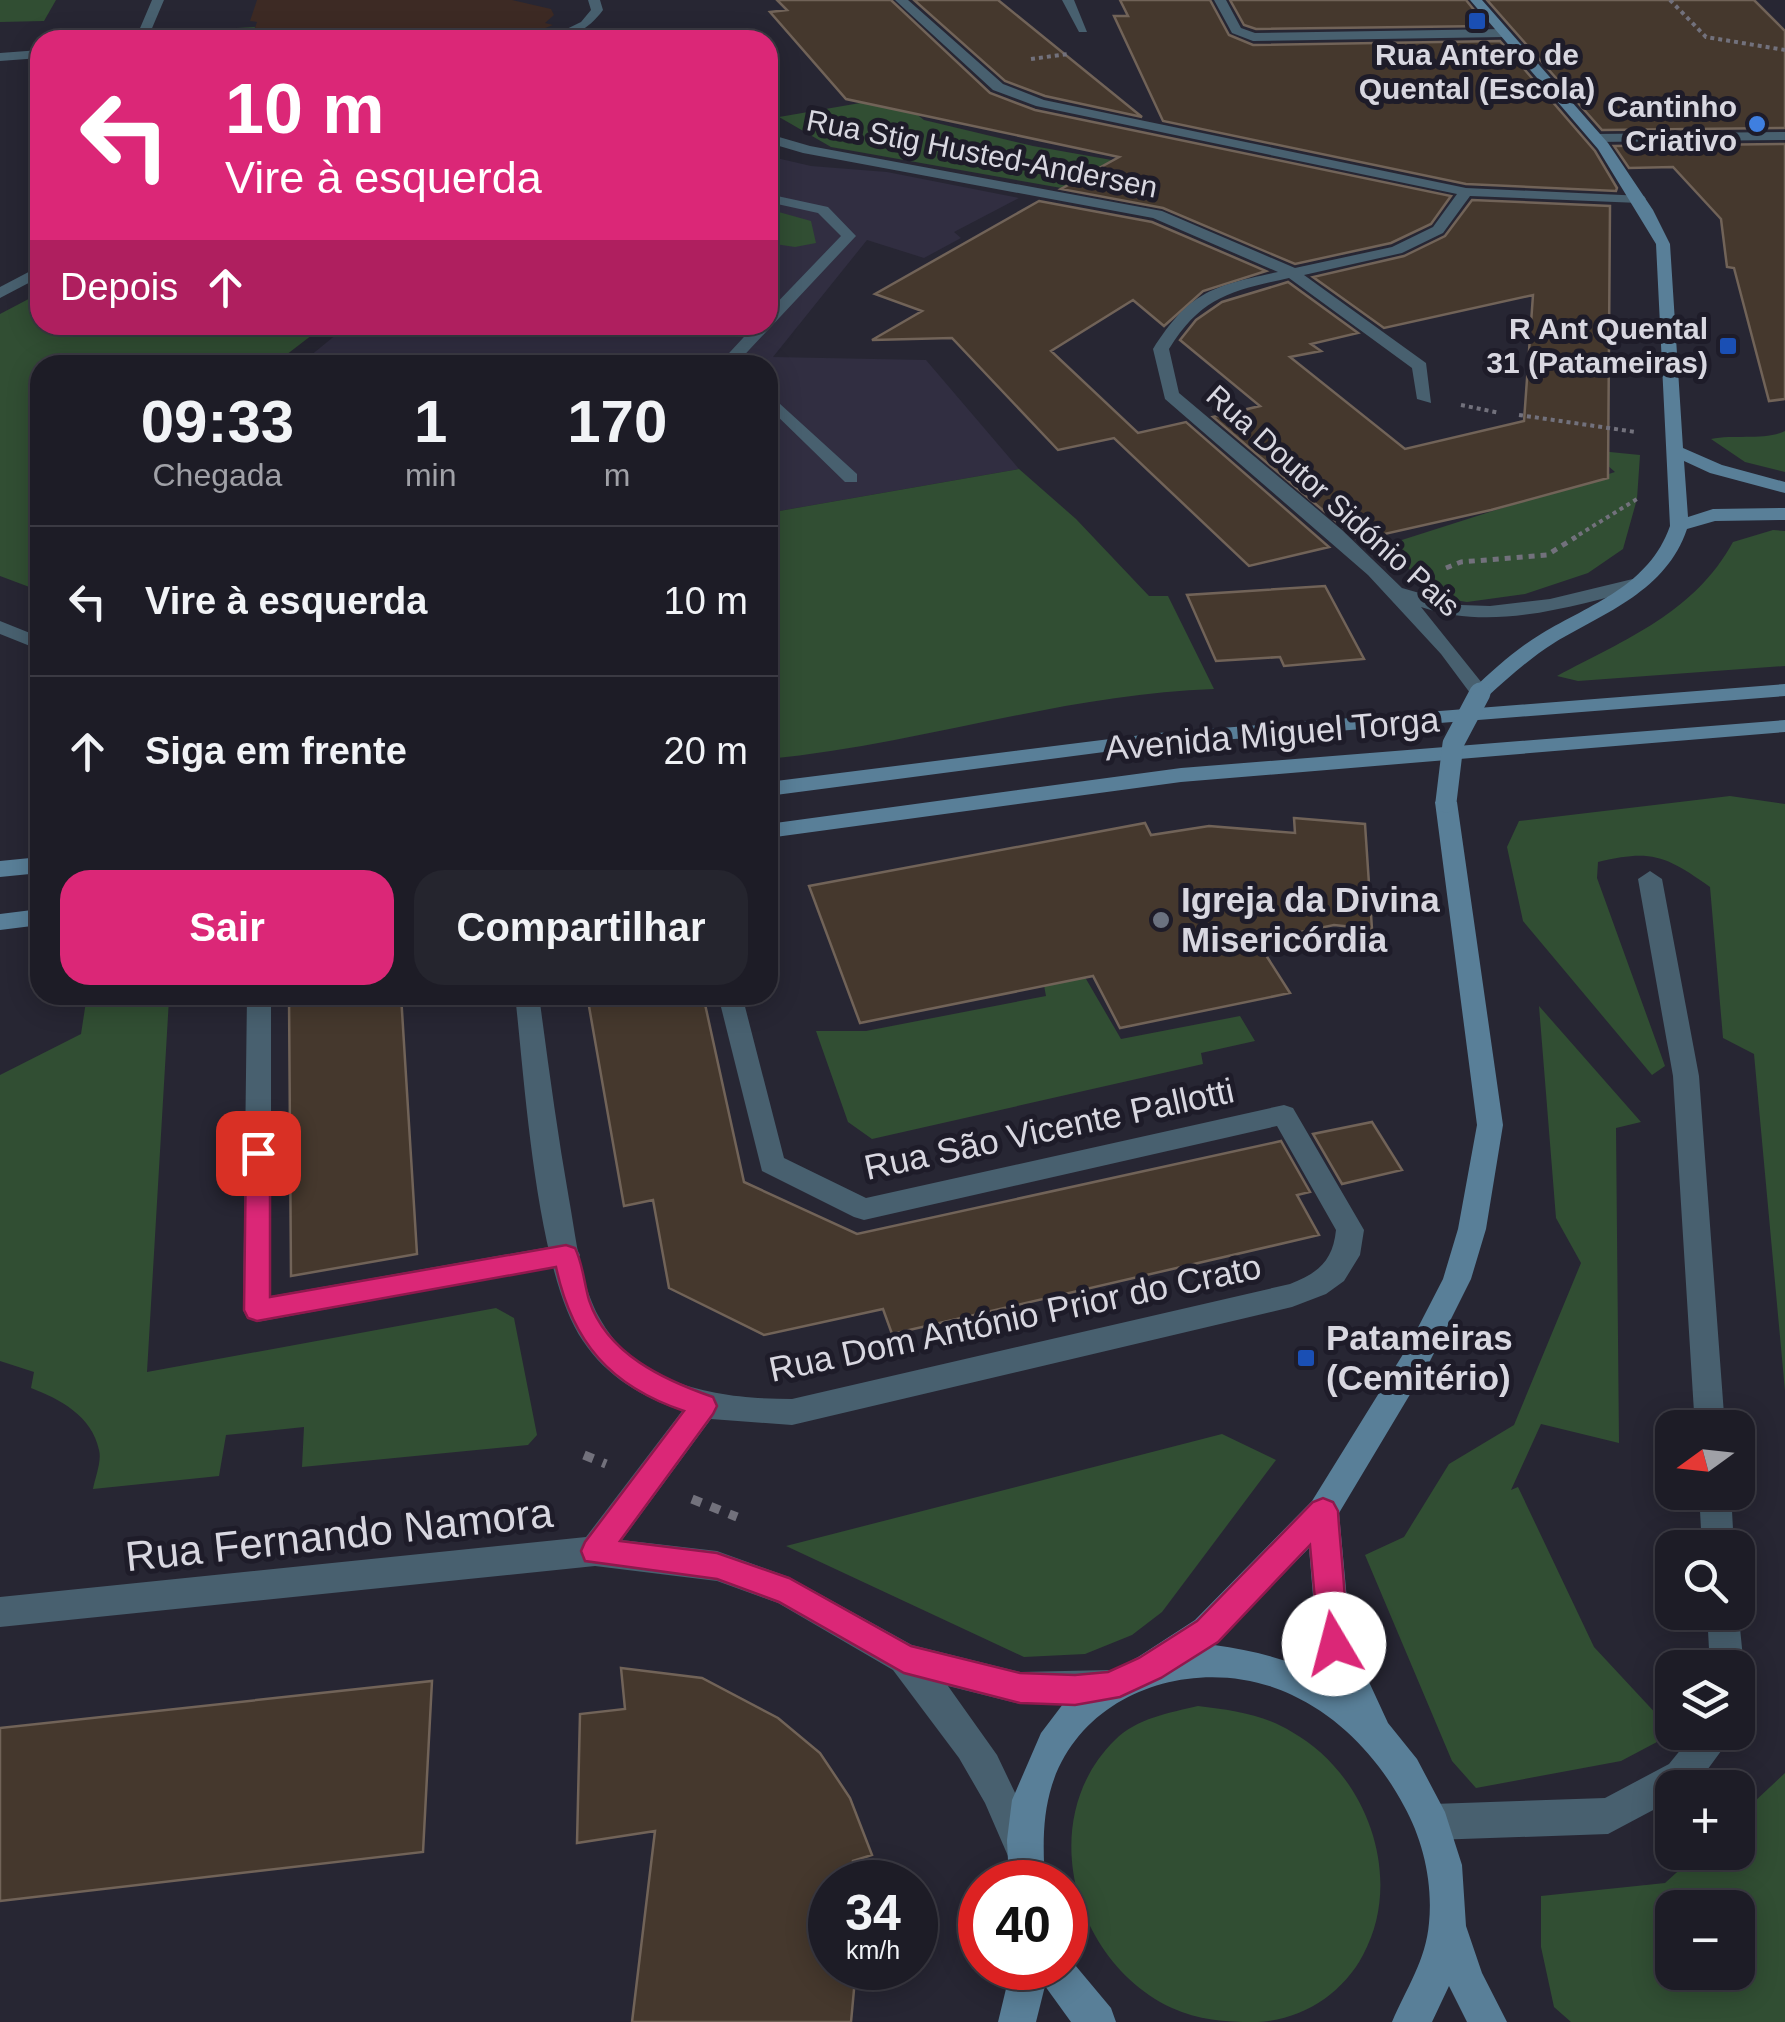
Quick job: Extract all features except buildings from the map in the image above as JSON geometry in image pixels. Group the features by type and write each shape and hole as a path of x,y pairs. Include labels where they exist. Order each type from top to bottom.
{"street":[{"path":"146,30 158,0"},
{"path":"572,30 592,21 597,10 594,0"},
{"path":"901,0 998,87 1041,103 1466,192 1638,199"},
{"path":"1068,0 1083,29"},
{"path":"1220,0 1236,30 1253,37 1504,32"},
{"path":"1022,1846 1028,1796 1047,1751 1075,1714 1109,1686 1150,1668 1208,1632 1323,1511 1420,1352 1457,1279 1490,1124 1446,802 1450,752 1460,720 1480,693 1545,640 1612,605 1675,548 1680,526 1662,244 1638,199 1596,138 1476,0"},
{"path":"0,57 30,55"},
{"path":"1596,138 1785,136"},
{"name":"Rua Stig Husted-Andersen","path":"778,139 808,150 1156,214 1290,272 1420,366 1425,399"},
{"name":"Rua Doutor Sidónio Pais","path":"1466,192 1438,230 1397,250 1226,288 1181,317 1161,350 1170,395 1392,586 1446,643 1480,693"},
{"path":"778,200 823,210 849,236 778,310"},
{"path":"0,292 30,276"},
{"path":"736,355 755,335"},
{"path":"778,408 851,478"},
{"path":"1676,445 1716,469 1785,488"},
{"path":"1680,526 1713,516 1785,514"},
{"path":"1392,586 1446,611 1500,612 1638,584"},
{"path":"0,627 30,640"},
{"name":"Avenida Miguel Torga","path":"778,787 1158,739 1785,690"},
{"name":"Avenida Miguel Torga","path":"778,830 1181,775 1785,726"},
{"path":"0,870 30,866"},
{"path":"1650,879 1686,1076 1709,1410"},
{"path":"0,922 30,918"},
{"path":"259,1005 257,1310 566,1255"},
{"name":"Rua Dom António Prior do Crato","path":"527,1005 552,1184 577,1304 595,1337 628,1370 666,1393 704,1406 750,1413 792,1412 1292,1295 1319,1286 1338,1272"},
{"name":"Rua São Vicente Pallotti","path":"732,1005 772,1164 864,1209 1284,1115 1350,1230 1349,1252 1338,1272"},
{"path":"595,1551 704,1406"},
{"path":"1323,1511 1334,1644 1375,1732"},
{"name":"Rua Fernando Namora","path":"0,1612 595,1551 717,1566 789,1592 904,1658"},
{"path":"904,1658 1020,1688 1109,1686"},
{"path":"904,1658 972,1744 1002,1794 1024,1860"},
{"path":"1150,1668 1196,1659 1242,1663 1289,1676 1335,1699 1375,1732 1408,1774 1434,1822 1446,1874 1448,1927 1436,1979 1412,2022"},
{"path":"1434,1822 1608,1816 1681,1776 1703,1750"},
{"path":"1448,1927 1466,1982 1488,2022"},
{"path":"1017,2022 1025,1990"},
{"path":"1069,1990 1097,2022"}],"path":[{"path":"1670,0 1706,37 1785,50"},
{"path":"1519,415 1676,445"},
{"path":"1430,574 1461,562 1547,555 1637,498"}],"shaded area":[{"path":"257,0 512,0 551,9 554,15 545,23 553,25 540,30 254,30 257,22 250,21"},
{"path":"778,158 811,166 887,172 1019,198 954,232 961,238 924,258 867,240 775,355 311,355 336,335 778,335"},
{"path":"778,357 926,360 1019,469 778,511"}],"green space":[{"path":"0,0 56,0 44,21 0,22"},
{"path":"255,27 254,30 199,30"},
{"path":"895,97 924,120 1033,146 1134,164 1101,195 831,147 779,117"},
{"path":"778,212 811,221 816,243 795,247 778,244"},
{"path":"30,298 30,335 312,335 286,355 30,355 30,587 0,576 0,314"},
{"path":"1785,431 1785,472 1745,462 1711,439 1768,436"},
{"path":"1590,450 1640,455 1637,499 1623,549 1588,573 1525,594 1467,602 1442,598 1383,546 1615,472"},
{"path":"1019,469 1076,519 1149,596 1168,596 1214,689 1102,700 879,743 778,758 778,511"},
{"path":"1773,530 1785,531 1785,666 1578,681 1557,676 1633,636 1678,606 1699,588 1733,542"},
{"path":"1730,796 1785,804 1785,1391 1754,1054 1723,1038 1710,887 1658,858 1632,856 1598,862 1597,878 1665,1066 1652,1075 1523,921 1507,847 1519,821"},
{"path":"1068,948 1121,1039 1240,1016 1255,1041 1201,1053 1203,1064 872,1139 848,1122 816,1031 866,1031 1046,996 1038,954"},
{"path":"85,1005 169,1005 147,1372 496,1308 514,1318 537,1435 528,1445 302,1467 304,1427 226,1435 219,1476 93,1489 100,1454 90,1428 63,1403 31,1388 34,1372 0,1361 0,1075 81,1034"},
{"path":"1539,1006 1641,1122 1616,1128 1619,1443 1541,1424 1511,1490 1518,1487 1594,1647 1655,1713 1655,1743 1621,1761 1476,1788 1452,1761 1365,1555 1404,1537 1449,1464 1514,1425 1581,1263 1556,1218"},
{"path":"1222,1434 1276,1460 1162,1612 1132,1635 1085,1654 1024,1657 786,1546"},
{"path":"1198,1706 1270,1721 1318,1750 1341,1774 1358,1801 1379,1862 1380,1894 1375,1925 1354,1969 1317,2004 1287,2017 1253,2022 1222,2021 1172,2008 1138,1987 1110,1958 1089,1924 1088,1860 1073,1860 1071,1847 1076,1809 1090,1772 1115,1740 1154,1717"},
{"path":"1785,1773 1785,2022 1571,2022 1554,2007 1541,1947 1541,1896 1665,1883 1679,1870 1755,1870 1755,1801"}],"place":[{"name":"Rua Antero de Quental (Escola)","path":"1477,21"},
{"name":"Cantinho Criativo","path":"1757,124"},
{"name":"R Ant Quental 31 (Patameiras)","path":"1728,346"},
{"name":"Igreja da Divina Misericórdia","path":"1161,920"},
{"name":"Patameiras (Cemitério)","path":"1306,1358"}],"route":[{"path":"258,1153 257,1310 566,1255 577,1304 595,1337 628,1370 666,1393 704,1406 595,1551 717,1566 789,1592 904,1658 1020,1688 1075,1690 1109,1686 1150,1668 1208,1632 1323,1511 1334,1644"}]}
